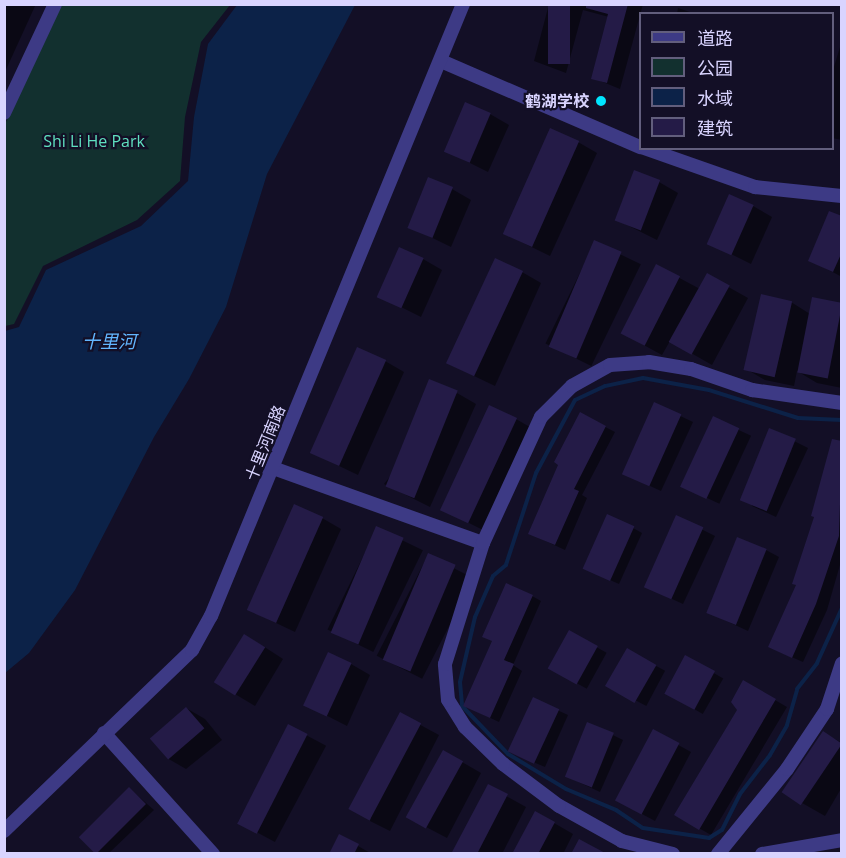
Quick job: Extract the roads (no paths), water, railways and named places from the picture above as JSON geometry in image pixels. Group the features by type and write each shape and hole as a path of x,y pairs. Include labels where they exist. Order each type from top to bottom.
{"street":[{"path":"4,113 55,4"},
{"name":"十里河南路","path":"4,831 192,650 211,616 463,4"},
{"path":"441,61 639,147"},
{"path":"648,150 755,187 842,196"},
{"path":"673,854 622,841 559,806 503,764 465,727 448,700 445,664 483,543 541,417 572,386 610,365 649,362 691,369 752,390 842,403"},
{"path":"273,468 483,543"},
{"path":"718,854 787,769 827,709 842,663"},
{"path":"104,733 213,854"},
{"path":"762,854 842,840"}],"water":[{"name":"十里河","path":"237,5 355,5 267,174 226,307 189,379 154,437 75,590 29,653 5,673 5,331 19,327 46,270 141,226 188,181 194,117 208,44"}],"waterway":[{"path":"842,420 798,418 709,390 643,378 605,386 575,400 536,473 506,565 493,576 475,617 460,682 462,706 508,754 566,789 616,810 643,828 709,838 722,830 740,794 770,755 787,725 797,689 817,663 842,608"}],"place":[{"name":"鹤湖学校","path":"601,101"}],"park label":[{"name":"Shi Li He Park","path":"94,141"}]}
